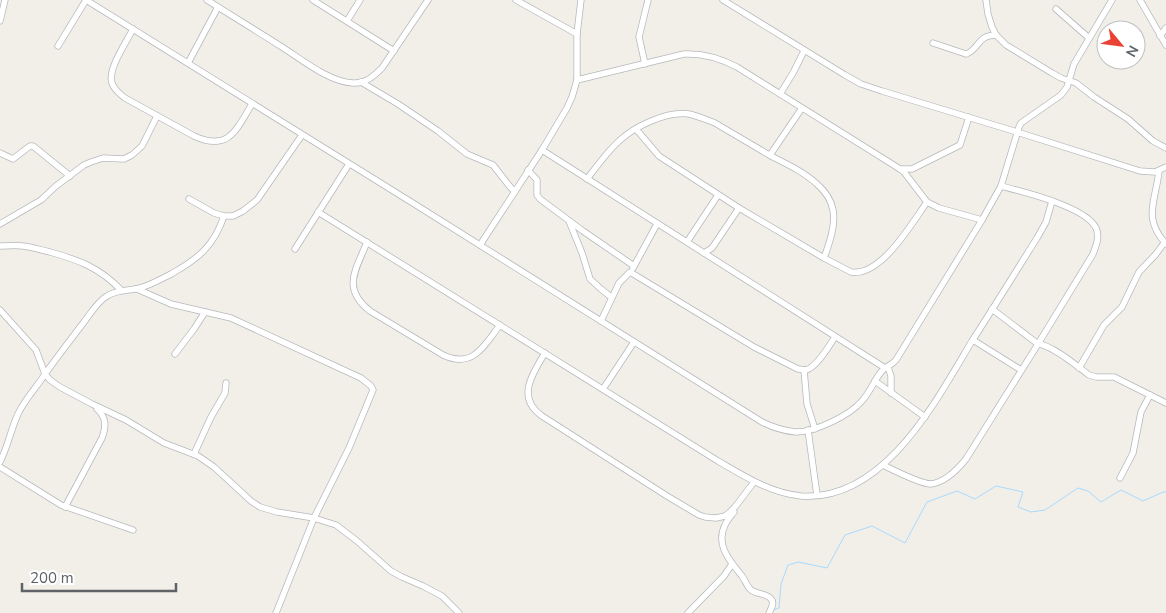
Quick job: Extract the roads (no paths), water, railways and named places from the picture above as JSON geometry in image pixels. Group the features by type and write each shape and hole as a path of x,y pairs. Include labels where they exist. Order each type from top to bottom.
{"street":[{"path":"0,21 5,0"},
{"path":"58,46 86,0 767,424 795,432 812,430 838,419 863,400 882,370 892,365 896,360 1002,186 1017,132 1022,124 1064,93 1074,64 1112,0"},
{"path":"207,0 328,75 351,83 361,82 382,68 428,0"},
{"path":"312,0 394,51"},
{"path":"347,21 360,0"},
{"path":"516,0 578,34"},
{"path":"480,245 542,150 572,97 577,80 581,0"},
{"path":"645,64 639,37 648,0"},
{"path":"722,0 836,71 862,84 1140,171 1160,171 1166,167"},
{"path":"986,0 989,21 996,35 1006,45 1052,73 1076,82 1094,97 1128,119 1153,141 1166,148"},
{"path":"1140,0 1166,45"},
{"path":"188,64 218,7"},
{"path":"1056,9 1089,38"},
{"path":"1160,36 1166,28"},
{"path":"133,29 113,67 111,78 112,84 124,98 199,139 213,142 225,140 232,134 252,104"},
{"path":"933,43 966,54 971,52 983,38 996,35"},
{"path":"780,94 804,51"},
{"path":"577,80 684,54 701,54 721,59 737,67 900,169 927,202 940,208 982,220"},
{"path":"361,82 398,104 468,154 493,165 515,191"},
{"path":"770,155 802,108"},
{"path":"587,179 620,140 636,128 658,118 691,114 715,123 812,179 827,195 834,218 824,258"},
{"path":"0,224 41,200 84,165 97,159 124,159 132,155 142,146 158,116"},
{"path":"900,169 916,168 960,145 969,117"},
{"path":"636,128 659,156 739,208 851,272 867,270 878,263 889,252 927,202"},
{"path":"189,199 214,213 224,216 233,216 244,211 257,200 302,135"},
{"path":"0,152 13,159 30,146 33,146 70,176"},
{"path":"542,150 835,337 886,367 891,376 891,392"},
{"path":"295,248 349,164"},
{"path":"528,170 537,180 538,197 632,269 754,346 798,369 804,370 816,363 835,337"},
{"path":"1079,368 1104,325 1122,307 1139,272 1165,244 1154,227 1152,215 1160,171"},
{"path":"883,465 927,483 937,482 948,477 959,468 1093,254 1098,239 1096,228 1089,220 1052,201 1002,186"},
{"path":"687,242 718,195"},
{"path":"318,212 718,461 754,482 776,491 802,496 824,495 842,490 883,465 906,440 935,402 1042,230 1052,201"},
{"path":"704,253 712,248 739,208"},
{"path":"0,462 23,405 66,344 100,302 107,295 121,290 137,289 184,267 206,249 215,237 224,216"},
{"path":"569,221 590,279 611,297"},
{"path":"601,321 619,283 632,269 658,224"},
{"path":"367,242 354,275 352,286 360,302 370,311 450,359 458,360 470,358 477,354 500,325"},
{"path":"0,246 29,247 82,262 102,273 121,290"},
{"path":"137,289 171,304 220,315 243,323 361,378 372,386 349,448 314,518 276,613"},
{"path":"0,310 36,350 45,374 60,388 126,420 164,443 194,454 214,467 260,507 329,522 343,530 376,556 391,571 442,596 459,613"},
{"path":"992,310 1038,344 1052,349 1096,378 1110,376 1118,378 1166,403"},
{"path":"176,354 205,312"},
{"path":"973,340 1021,370"},
{"path":"604,389 634,342"},
{"path":"545,353 528,387 530,402 537,413 667,496 699,515 711,518 721,517 735,507 754,482"},
{"path":"804,370 807,404 812,430 817,495"},
{"path":"875,381 925,417"},
{"path":"194,454 225,394 226,383"},
{"path":"1120,478 1133,453 1141,412 1150,395"},
{"path":"65,507 102,438 105,428 105,420 102,413 92,404"},
{"path":"0,467 65,507 133,530"},
{"path":"735,507 722,533 723,549 749,589 771,598 773,606 769,613"},
{"path":"688,613 724,576 732,564"}],"waterway":[{"path":"773,610 779,608 781,584 788,565 798,562 827,568 845,535 872,526 905,543 927,502 957,491 975,499 996,486 1023,492 1018,507 1031,512 1045,510 1078,488 1088,491 1101,502 1121,490 1143,501 1166,492"}]}
